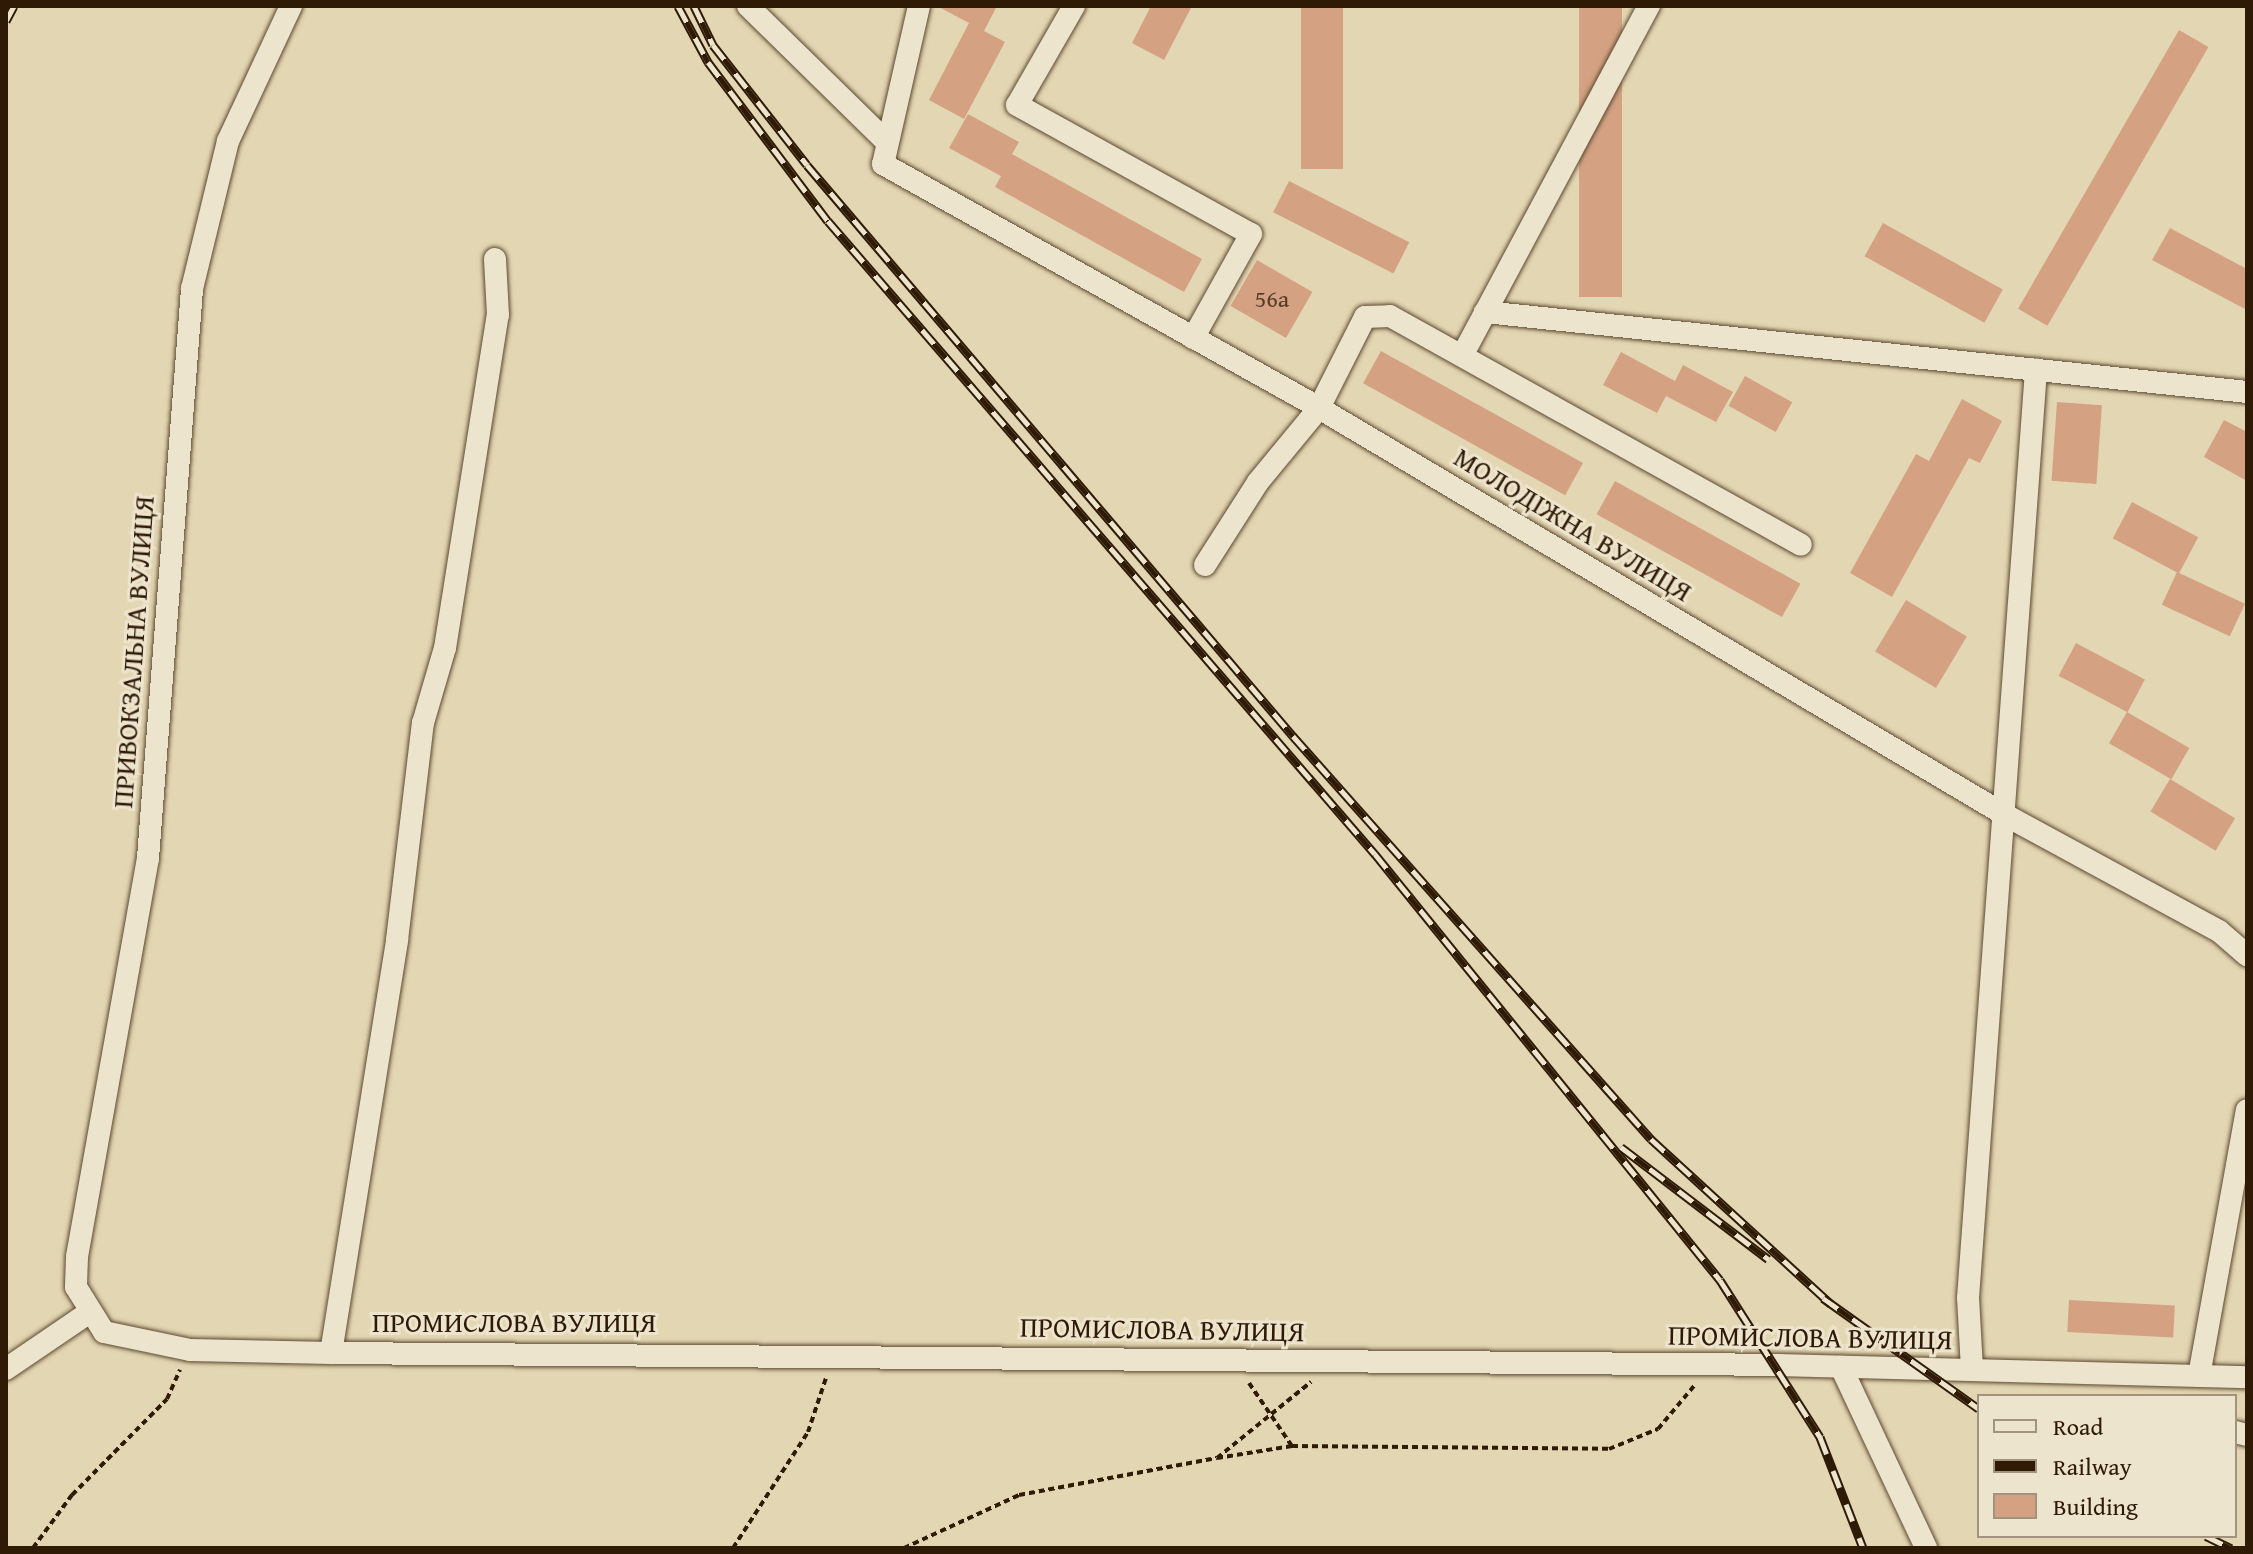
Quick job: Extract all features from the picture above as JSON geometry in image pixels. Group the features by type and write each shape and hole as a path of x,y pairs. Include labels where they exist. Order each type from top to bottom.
{"street":[{"name":"ПРИВОКЗАЛЬНА ВУЛИЦЯ","path":"87,1314 77,1257 148,858 199,239 244,98 291,6"},
{"path":"748,6 886,141"},
{"path":"886,141 919,6"},
{"path":"1074,6 1017,105 1251,234 1193,338"},
{"path":"1463,354 1649,6"},
{"name":"МОЛОДІЖНА ВУЛИЦЯ","path":"886,141 883,164 1319,408 2007,816 2219,931 2247,955"},
{"path":"331,1353 391,987 423,723 445,648 498,315 495,259"},
{"path":"1485,312 2247,392"},
{"path":"1205,565 1319,408 1365,317 1390,316 1801,545"},
{"path":"1972,1369 1968,1298 2007,816 2036,369"},
{"path":"2194,1382 2247,1110"},
{"name":"ПРОМИСЛОВА ВУЛИЦЯ","path":"87,1314 117,1337 190,1350 835,1353 1336,1363 1972,1369 2194,1382 2247,1377"},
{"path":"6,1369 87,1314"},
{"path":"1841,1367 1926,1548"}],"path":[{"path":"33,1548 72,1495 167,1399 190,1350"},
{"path":"733,1548 808,1432 835,1353"},
{"path":"1237,1359 1267,1415 1292,1446"},
{"path":"1217,1458 1267,1415 1336,1363"},
{"path":"904,1548 1019,1495 1292,1446 1609,1449 1658,1429 1715,1365"}],"building":[{"path":"937,6 997,6 984,31 1005,42 964,119 929,100 969,23"},
{"path":"1151,6 1192,6 1164,60 1132,43"},
{"path":"1301,6 1343,6 1343,169 1301,169"},
{"path":"1579,6 1622,6 1622,297 1579,297"},
{"path":"2179,30 2208,47 2047,326 2018,309"},
{"path":"968,114 1019,142 1012,154 1202,259 1184,292 995,187 1001,176 949,148"},
{"path":"1289,181 1409,242 1393,273 1273,212"},
{"path":"1883,223 2003,289 1984,323 1865,256"},
{"path":"2170,228 2247,269 2247,310 2152,260"},
{"path":"1257,260 1312,292 1286,338 1230,306"},
{"path":"1381,351 1583,463 1565,495 1363,383"},
{"path":"1621,352 1675,381 1683,365 1733,392 1716,422 1666,396 1657,413 1603,385"},
{"path":"1745,376 1792,402 1776,432 1729,406"},
{"path":"1962,399 2002,421 1980,463 1969,458 1892,597 1850,573 1916,454 1929,461"},
{"path":"2057,402 2102,405 2096,484 2051,481"},
{"path":"2224,420 2247,432 2247,481 2204,457"},
{"path":"1615,481 1800,584 1782,617 1597,514"},
{"path":"2132,502 2198,537 2179,573 2113,538"},
{"path":"2177,572 2245,604 2230,636 2162,605"},
{"path":"1906,600 1967,637 1936,688 1875,651"},
{"path":"2076,643 2145,680 2127,712 2059,676"},
{"path":"2127,712 2189,748 2171,779 2109,743"},
{"path":"2170,779 2235,818 2216,851 2150,812"},
{"path":"2069,1300 2175,1306 2173,1338 2067,1332"}],"railway":[{"path":"6,21 14,6"},
{"path":"678,6 708,62 828,221 1375,854 1720,1280 1820,1437 1863,1548"},
{"path":"694,6 713,45 807,165 1293,736 1651,1139 1831,1304"},
{"path":"1621,1147 1768,1259"},
{"path":"1823,1298 1977,1408"},
{"path":"2210,1538 2231,1548"}]}
